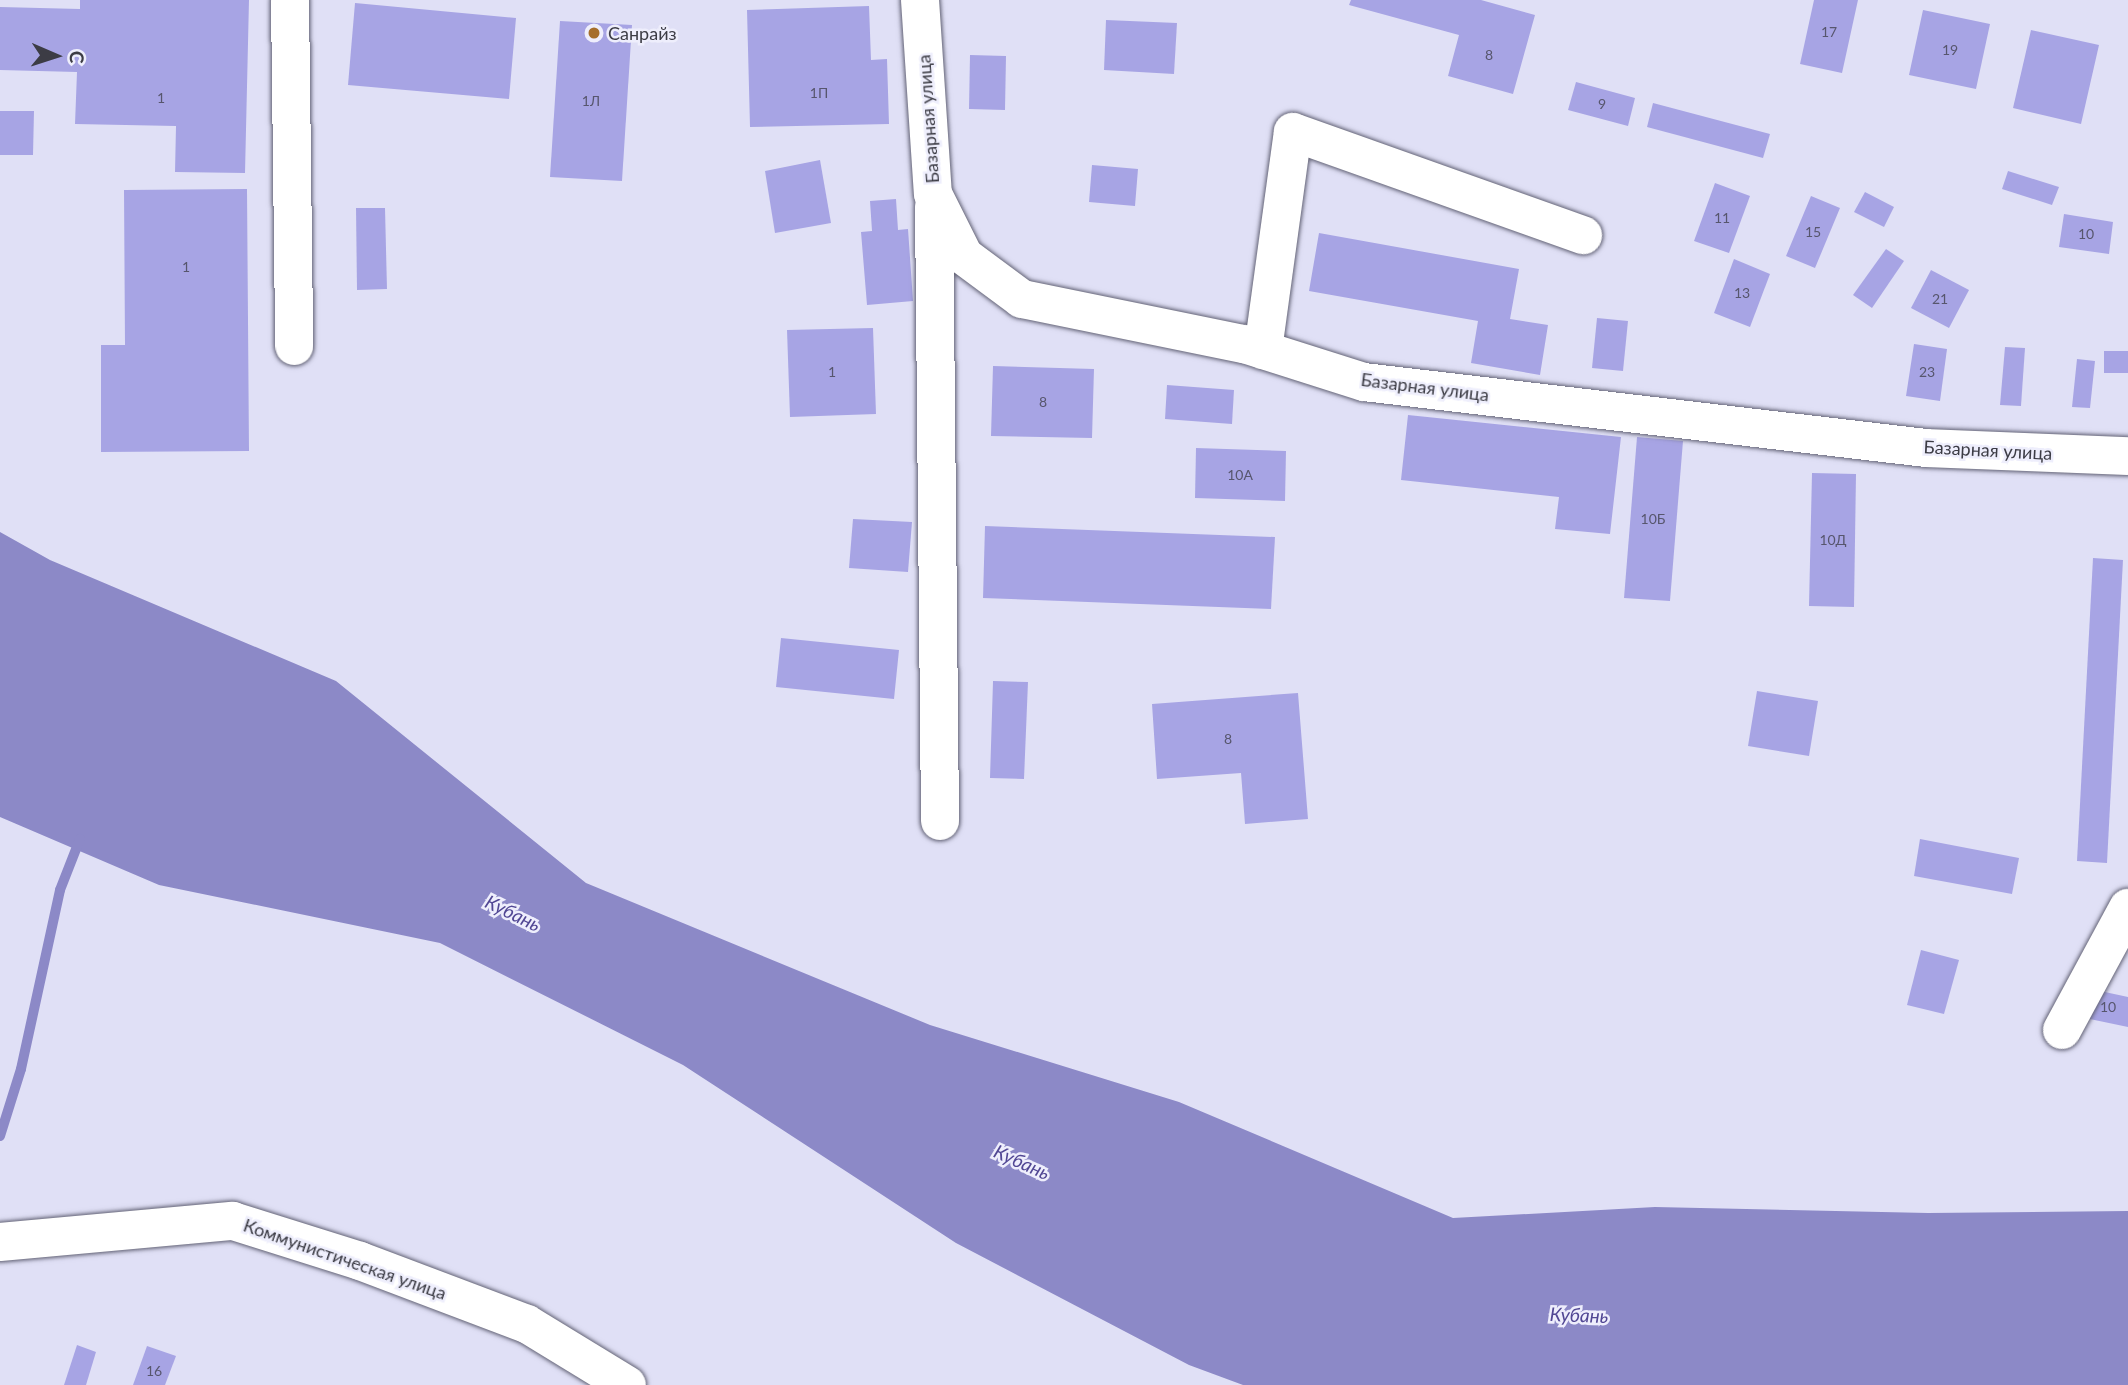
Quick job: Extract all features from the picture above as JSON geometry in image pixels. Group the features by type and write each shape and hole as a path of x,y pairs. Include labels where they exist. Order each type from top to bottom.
{"street":[{"path":"290,0 294,346"},
{"name":"Базарная улица","path":"920,0 933,194 964,256 1022,299 1263,350 1364,382 1926,448 2128,456"},
{"path":"1263,350 1293,132 1583,235"},
{"path":"933,194 940,821"},
{"path":"2062,1030 2128,908"},
{"name":"Коммунистическая улица","path":"0,1242 233,1220 360,1261 527,1325 627,1385"}],"water":[{"name":"Кубань","path":"0,532 50,560 336,681 586,883 930,1025 1179,1102 1453,1218 1655,1207 1928,1213 2128,1211 2128,1385 1243,1385 1189,1365 956,1243 683,1065 440,943 159,885 0,817"}],"building":[{"path":"80,0 249,0 245,173 175,172 176,126 75,124 77,72 0,70 0,7 80,9"},
{"path":"1351,0 1481,0 1535,15 1513,94 1448,76 1459,35 1349,5"},
{"path":"1814,0 1858,0 1842,73 1800,64"},
{"path":"355,3 516,18 509,99 348,85"},
{"path":"869,6 871,60 887,59 889,124 750,127 747,10"},
{"path":"1923,10 1990,24 1976,89 1909,75"},
{"path":"1106,20 1177,23 1174,74 1104,70"},
{"path":"560,21 632,25 622,181 550,177"},
{"path":"2031,30 2099,45 2081,124 2013,108"},
{"path":"970,55 1006,56 1005,110 969,109"},
{"path":"1576,82 1635,98 1628,126 1568,110"},
{"path":"1653,103 1770,134 1763,158 1647,127"},
{"path":"0,111 34,111 33,155 0,155"},
{"path":"820,160 831,223 775,233 765,171"},
{"path":"1092,165 1138,169 1135,206 1089,202"},
{"path":"2008,171 2059,187 2052,205 2002,189"},
{"path":"1715,183 1750,196 1729,253 1694,241"},
{"path":"247,189 249,451 101,452 101,345 125,345 124,190"},
{"path":"1865,192 1894,207 1884,227 1854,212"},
{"path":"1811,196 1840,208 1815,268 1786,256"},
{"path":"896,199 898,230 908,229 913,301 867,305 861,232 872,231 870,201"},
{"path":"356,208 385,208 387,289 357,290"},
{"path":"2064,214 2113,222 2109,254 2059,247"},
{"path":"1319,233 1519,269 1510,319 1548,325 1540,375 1471,363 1478,321 1309,291"},
{"path":"1886,249 1904,261 1872,308 1853,295"},
{"path":"1734,259 1770,274 1750,327 1714,313"},
{"path":"1931,270 1969,290 1949,328 1911,308"},
{"path":"1597,318 1628,321 1623,371 1592,368"},
{"path":"873,328 876,414 790,417 787,330"},
{"path":"1914,344 1947,349 1940,401 1906,396"},
{"path":"2005,347 2025,348 2021,406 2000,405"},
{"path":"2104,351 2128,351 2128,373 2104,373"},
{"path":"2077,359 2095,361 2090,408 2072,407"},
{"path":"993,366 1094,369 1092,438 991,436"},
{"path":"1167,385 1234,390 1232,424 1165,419"},
{"path":"1408,415 1621,437 1610,534 1555,529 1559,497 1401,480"},
{"path":"1637,437 1683,441 1670,601 1624,598"},
{"path":"1196,448 1286,451 1285,501 1195,498"},
{"path":"1812,473 1856,474 1854,607 1809,606"},
{"path":"853,519 912,522 908,572 849,568"},
{"path":"985,526 1275,537 1271,609 983,598"},
{"path":"2093,558 2123,560 2107,863 2077,861"},
{"path":"781,638 899,650 894,699 776,687"},
{"path":"993,681 1028,682 1024,779 990,778"},
{"path":"1757,691 1818,701 1809,756 1748,746"},
{"path":"1298,693 1308,819 1245,824 1241,773 1157,779 1152,704"},
{"path":"1920,839 2019,858 2012,894 1914,876"},
{"path":"1921,950 1959,960 1944,1014 1907,1005"},
{"path":"2091,989 2128,997 2128,1027 2085,1018"},
{"path":"77,1345 96,1352 86,1385 64,1385"},
{"path":"147,1346 176,1356 165,1385 133,1385"}],"waterway":[{"path":"0,1136 21,1069 60,890 80,839"}],"place":[{"name":"Санрайз","path":"594,33"}]}
